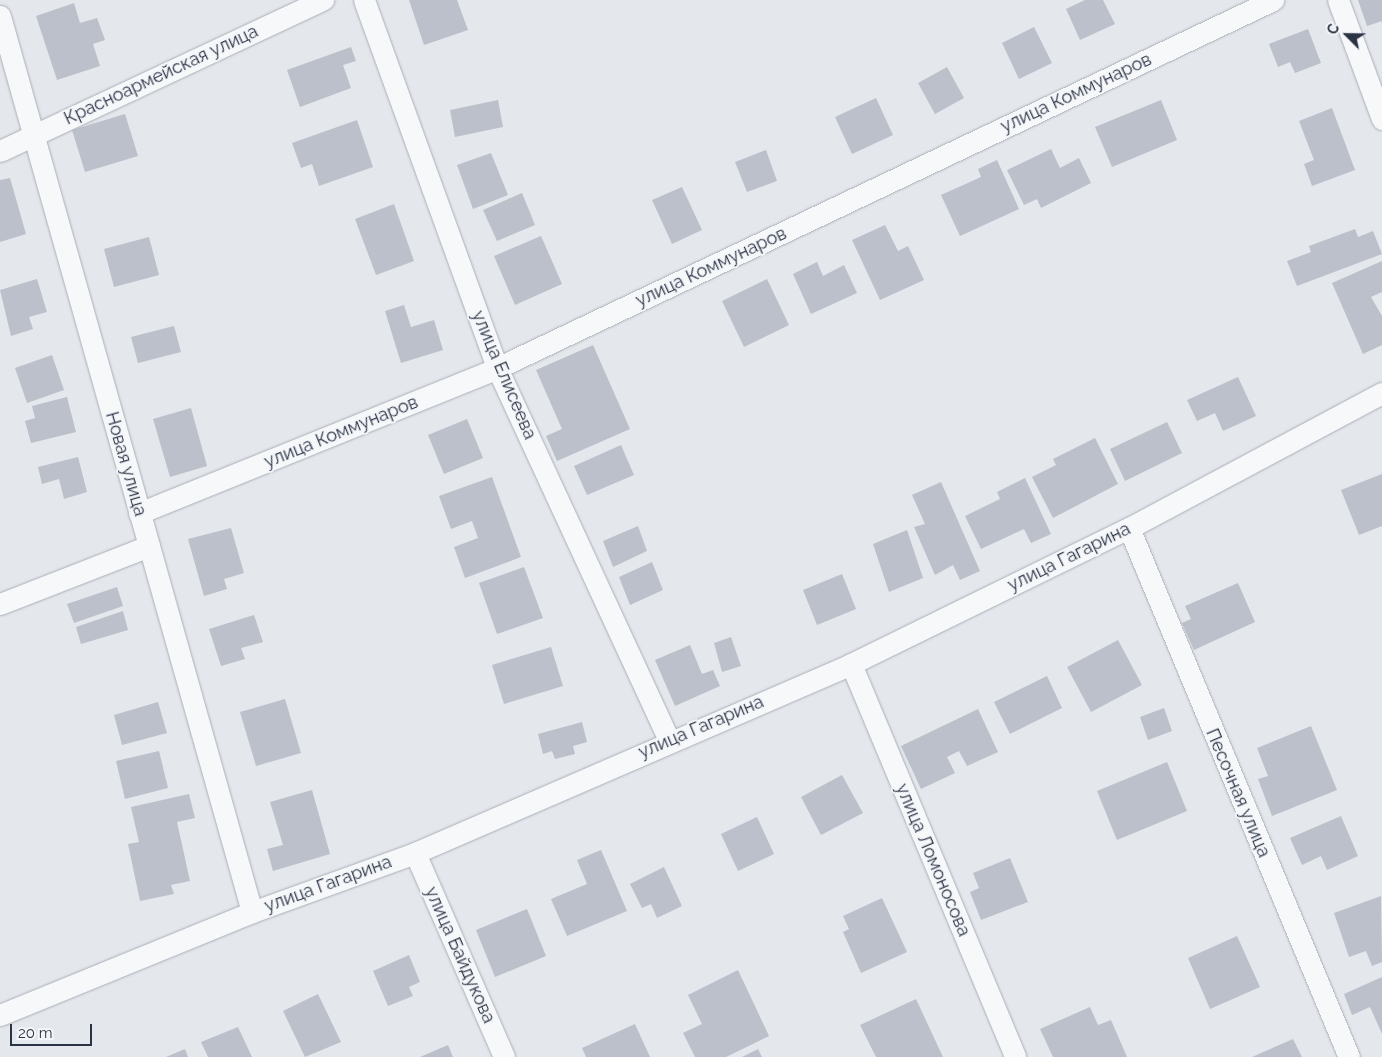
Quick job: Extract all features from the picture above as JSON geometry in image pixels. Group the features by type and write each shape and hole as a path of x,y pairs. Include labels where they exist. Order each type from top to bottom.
{"street":[{"name":"Красноармейская улица","path":"0,150 322,0"},
{"name":"улица Елисеева","path":"364,0 497,368 669,740"},
{"name":"улица Коммунаров","path":"139,513 497,368 1273,0"},
{"path":"1338,0 1382,119"},
{"name":"Новая улица","path":"0,16 35,134 139,513 252,912"},
{"name":"улица Гагарина","path":"0,1016 252,912 415,853 669,740 851,664 1129,528 1382,393"},
{"name":"Песочная улица","path":"1129,528 1350,1057"},
{"path":"0,604 149,546"},
{"name":"улица Ломоносова","path":"851,664 1015,1057"},
{"name":"улица Байдукова","path":"415,853 504,1057"}],"building":[{"path":"409,0 457,0 468,30 424,45"},
{"path":"1085,0 1103,0 1115,24 1080,40 1066,9"},
{"path":"1358,0 1382,0 1382,21 1367,26"},
{"path":"74,3 80,23 97,18 105,40 93,44 100,66 57,80 36,16"},
{"path":"1034,27 1052,63 1019,79 1002,43"},
{"path":"1308,29 1321,63 1295,73 1290,62 1278,67 1269,44"},
{"path":"351,47 356,61 343,65 351,88 300,107 287,70"},
{"path":"947,67 964,98 935,114 918,83"},
{"path":"876,98 893,135 852,154 835,117"},
{"path":"498,100 503,127 455,137 450,110"},
{"path":"1161,100 1177,140 1112,167 1095,127"},
{"path":"1332,108 1355,170 1312,186 1304,164 1314,160 1299,121"},
{"path":"125,114 138,156 85,172 72,130"},
{"path":"357,120 373,167 319,186 312,164 301,168 292,143"},
{"path":"1051,149 1060,168 1079,158 1091,183 1041,208 1037,199 1024,205 1007,170"},
{"path":"766,150 777,181 747,192 735,162"},
{"path":"491,153 508,195 473,209 457,165"},
{"path":"997,160 1019,209 960,236 941,195 981,177 978,169"},
{"path":"10,178 26,234 0,242 0,180"},
{"path":"682,187 702,230 672,244 652,200"},
{"path":"522,193 535,225 497,241 483,210"},
{"path":"394,204 414,261 376,275 355,219"},
{"path":"885,225 898,251 908,246 924,280 880,300 852,240"},
{"path":"1355,229 1358,237 1373,231 1382,254 1297,286 1287,261 1311,252 1309,246"},
{"path":"541,236 562,284 515,305 494,256"},
{"path":"149,237 159,275 114,287 104,249"},
{"path":"1382,261 1382,292 1371,297 1382,316 1382,345 1363,354 1332,283"},
{"path":"817,262 823,276 844,265 857,293 811,314 793,274"},
{"path":"37,279 47,312 29,317 33,329 11,336 0,290"},
{"path":"767,279 789,325 744,347 722,301"},
{"path":"404,305 411,327 434,320 443,350 401,363 385,311"},
{"path":"174,326 181,352 138,363 131,337"},
{"path":"593,345 630,429 557,461 546,436 562,429 536,370"},
{"path":"52,355 64,390 27,403 15,368"},
{"path":"1238,377 1256,416 1223,431 1215,413 1197,421 1187,400"},
{"path":"67,397 76,432 31,443 25,421 35,418 32,406"},
{"path":"191,408 207,466 170,477 153,419"},
{"path":"467,419 483,458 444,474 428,435"},
{"path":"1167,422 1182,453 1125,481 1110,449"},
{"path":"1095,438 1118,484 1053,518 1032,477 1056,465 1053,459"},
{"path":"621,445 634,475 587,495 574,466"},
{"path":"78,457 87,492 64,499 59,479 42,484 38,467"},
{"path":"1382,474 1382,526 1359,535 1341,490"},
{"path":"492,477 521,557 465,578 454,547 478,538 472,521 451,529 439,496"},
{"path":"1025,478 1051,534 1031,543 1024,529 981,549 965,516 1000,499 997,492"},
{"path":"941,482 980,571 960,580 953,565 935,575 914,527 925,524 912,495"},
{"path":"638,526 647,551 613,567 603,541"},
{"path":"231,528 244,573 224,579 227,589 204,596 188,539"},
{"path":"907,530 923,578 889,592 873,544"},
{"path":"652,562 663,590 630,605 619,577"},
{"path":"524,567 543,618 497,634 479,583"},
{"path":"842,574 856,609 817,625 803,590"},
{"path":"1238,583 1255,622 1194,650 1182,623 1191,619 1185,606"},
{"path":"117,587 123,606 74,623 67,604"},
{"path":"123,611 128,630 81,644 76,627"},
{"path":"254,615 263,642 241,648 245,659 221,666 209,629"},
{"path":"731,637 741,666 722,672 714,643"},
{"path":"1118,640 1142,685 1091,712 1067,667"},
{"path":"690,645 702,674 713,670 720,686 675,706 655,660"},
{"path":"551,647 563,686 504,704 492,665"},
{"path":"1047,676 1062,708 1010,734 994,702"},
{"path":"285,699 301,753 256,766 240,712"},
{"path":"158,702 167,733 122,745 114,715"},
{"path":"1164,708 1172,731 1148,740 1140,717"},
{"path":"978,709 998,752 967,766 959,751 947,757 955,773 921,789 901,746"},
{"path":"582,722 587,742 573,746 575,754 555,759 552,751 543,754 538,734"},
{"path":"1311,726 1337,790 1272,816 1258,779 1268,776 1257,748"},
{"path":"159,751 168,788 125,799 116,761"},
{"path":"1167,762 1187,811 1117,840 1097,791"},
{"path":"842,775 863,813 821,835 801,797"},
{"path":"312,790 330,854 273,871 267,849 283,845 270,802"},
{"path":"189,794 195,818 177,822 190,881 171,885 174,894 140,901 128,844 139,842 131,807"},
{"path":"1341,816 1358,856 1327,870 1321,856 1302,865 1290,838"},
{"path":"757,817 774,854 738,871 721,834"},
{"path":"601,850 627,911 567,936 551,899 587,884 577,860"},
{"path":"1010,858 1028,902 981,920 970,892 979,888 973,873"},
{"path":"664,867 682,906 657,918 651,904 642,908 630,884"},
{"path":"1381,896 1382,962 1372,966 1366,951 1349,957 1334,913"},
{"path":"882,898 907,952 861,973 843,932 849,929 843,916"},
{"path":"527,909 546,956 495,977 476,930"},
{"path":"1237,936 1260,987 1210,1009 1188,958"},
{"path":"409,955 420,982 409,987 413,996 388,1006 373,971"},
{"path":"738,970 769,1036 726,1057 695,1057 683,1033 702,1024 688,995"},
{"path":"1382,977 1382,1034 1370,1007 1352,1015 1344,994"},
{"path":"318,994 341,1042 305,1057 283,1011"},
{"path":"916,999 943,1057 876,1057 860,1025"},
{"path":"1090,1007 1098,1025 1111,1020 1127,1057 1053,1057 1040,1029"},
{"path":"635,1024 650,1057 586,1057 582,1048"},
{"path":"238,1027 252,1057 208,1057 201,1042"},
{"path":"1293,1039 1302,1057 1252,1057"},
{"path":"448,1045 453,1057 420,1057"},
{"path":"185,1049 188,1057 166,1057"},
{"path":"758,1049 762,1057 742,1057"}]}
